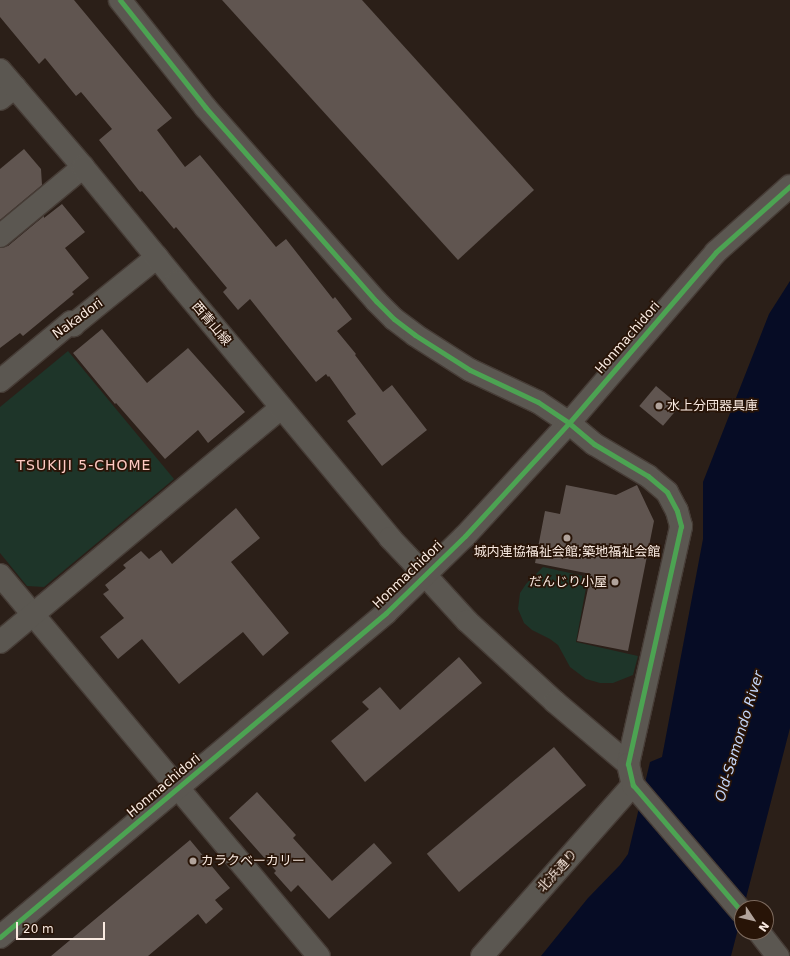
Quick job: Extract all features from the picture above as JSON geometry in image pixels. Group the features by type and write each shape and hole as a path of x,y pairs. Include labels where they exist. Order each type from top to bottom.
{"street":[{"path":"120,0 205,107 376,302 389,314 415,335 470,370 538,402 569,422 594,444 648,476 667,492 677,510 681,526 628,764 637,790 734,903"},
{"name":"西青山線","path":"0,70 7,93 83,167 390,538 467,621 555,702 628,764"},
{"path":"0,236 83,167"},
{"name":"Honmachidori","path":"0,937 179,788 386,612 425,575 465,536 569,422 716,252 790,186"},
{"name":"Nakadori","path":"0,381 71,322 73,325 157,258"},
{"path":"0,642 281,408"},
{"path":"0,575 319,956"},
{"name":"北浜通り","path":"482,956 637,790"},
{"path":"765,940 778,956"}],"green space":[{"path":"68,351 174,479 44,587 27,586 0,553 0,407"},
{"path":"543,567 588,577 576,642 638,656 633,675 613,683 600,683 586,679 570,667 558,645 532,630 524,623 518,609 520,593 526,584"}],"water":[{"name":"Old-Samondo River","path":"790,281 790,728 745,900 734,900 735,940 731,956 541,956 588,898 620,865 628,854 650,762 662,757 703,539 703,482 769,314"}],"building":[{"path":"0,0 74,0 172,118 157,130 185,167 200,155 276,247 286,239 333,299 335,297 352,319 337,331 356,354 355,355 383,392 392,385 427,430 382,466 347,421 356,414 329,376 328,377 326,374 316,382 250,299 238,310 223,292 227,288 176,227 174,229 142,191 140,192 99,140 112,129 81,92 76,96 45,58 39,64 0,17"},
{"path":"222,0 362,0 534,190 458,260"},
{"path":"24,149 41,169 42,185 0,220 0,169"},
{"path":"62,204 85,232 65,248 89,278 72,292 74,294 23,336 20,333 0,348 0,248 8,246 44,216 44,218"},
{"path":"102,329 147,383 188,348 245,412 208,443 198,430 165,459 116,403 115,404 73,353"},
{"name":"水上分団器具庫","path":"656,386 680,406 663,426 639,406"},
{"path":"566,485 616,495 637,485 654,521 628,651 577,641 591,574 535,563 545,511 560,514"},
{"path":"236,508 260,538 231,562 289,633 263,656 243,632 179,684 142,639 118,659 100,637 124,618 103,594 109,590 105,585 126,568 123,565 141,551 149,559 161,550 172,564"},
{"path":"459,657 482,683 365,782 331,741 369,709 362,702 380,687 400,710"},
{"path":"554,747 586,785 459,892 427,854"},
{"path":"257,792 296,835 293,838 332,881 374,843 392,863 329,919 298,885 291,892 274,873 276,871 229,818"},
{"path":"190,840 230,888 215,900 223,909 206,924 198,914 148,956 51,956"}],"cycle path":[{"path":"120,0 205,107 376,301 394,319 415,335 470,370 538,402 569,423 594,444 648,476 667,492 677,511 681,526 628,764 633,785 734,903"},
{"path":"0,937 386,613 465,536 569,423 716,252 790,186"}],"place":[{"name":"水上分団器具庫","path":"659,406"},
{"name":"城内連協福祉会館;築地福祉会館","path":"567,538"},
{"name":"だんじり小屋","path":"615,582"},
{"name":"カラクベーカリー","path":"193,861"}],"district":[{"name":"TSUKIJI 5-CHOME","path":"84,465"}]}
